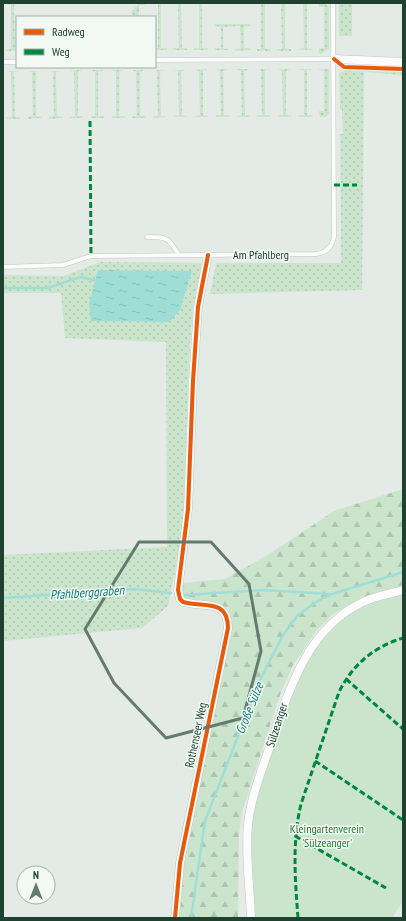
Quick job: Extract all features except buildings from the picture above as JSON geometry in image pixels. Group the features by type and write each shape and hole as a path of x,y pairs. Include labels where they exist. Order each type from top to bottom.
{"street":[{"path":"334,59 403,62"},
{"name":"Rothenseer Weg","path":"175,918 180,863 228,628 227,616 223,610 216,607 184,602 180,599 178,591 188,509 193,380 198,307 208,255"},
{"name":"Sülzeanger","path":"251,918 248,844 250,814 265,760 292,682 312,646 340,617 362,603 403,590"}],"lane":[{"name":"Am Pfahlberg","path":"3,267 63,265 91,256 316,254 324,252 331,246 334,237 333,3"},
{"path":"156,60 334,59"},
{"path":"3,62 16,62"},
{"path":"146,236 166,238 179,255"}],"highlighted area":[{"path":"139,542 211,542 249,584 261,651 243,718 166,738 114,683 85,629"}],"green space":[{"path":"19,3 14,5 16,51 6,51 11,49 11,5 6,4"},
{"path":"145,3 145,5 139,5 139,16 131,15 132,10 139,4"},
{"path":"152,3 161,3 161,48 167,48 167,50 156,50 156,48 158,48 158,4"},
{"path":"178,3 181,3 182,48 187,48 187,50 173,50 173,48 179,48"},
{"path":"199,3 202,3 202,48 208,48 208,50 194,50 194,48 199,48"},
{"path":"256,3 270,3 265,4 265,49 270,49 270,51 257,51 257,49 261,49 261,4"},
{"path":"277,3 290,3 285,4 285,49 291,49 291,51 277,51 277,49 282,49 281,4"},
{"path":"299,3 311,3 307,4 307,48 312,50 299,50 304,48 303,4"},
{"path":"319,3 325,3 329,7 329,49 321,54 319,53 319,48 324,48 324,7 319,7"},
{"path":"339,3 352,3 352,36 339,36"},
{"path":"215,24 250,24 250,26 244,27 244,48 250,48 250,50 235,51 235,49 241,48 240,26 223,27 223,48 229,50 215,50 215,48 221,48 221,27 215,26"},
{"path":"349,68 403,70 403,75 364,72 362,290 210,294 216,263 341,263 340,134 343,134 342,109 340,109 339,73"},
{"path":"208,69 203,71 203,115 208,117 195,117 200,115 199,71 195,70"},
{"path":"215,69 229,69 223,71 224,115 229,115 229,117 216,117 216,115 221,115 220,71"},
{"path":"236,69 250,69 244,71 245,115 250,115 250,117 237,117 242,115 241,71"},
{"path":"257,69 270,69 265,70 265,115 271,115 270,117 257,117 257,115 262,115 261,70"},
{"path":"278,69 291,69 286,71 286,115 292,115 291,117 278,117 278,115 283,115 282,71"},
{"path":"299,69 313,69 307,70 307,115 313,115 312,117 299,117 299,115 304,115 304,70"},
{"path":"319,69 329,69 329,113 326,117 320,117 319,111 324,111 324,71"},
{"path":"70,70 83,70 78,72 78,116 83,116 83,118 70,118 75,116 74,72"},
{"path":"90,70 104,70 98,72 98,116 104,116 104,118 91,118 91,116 95,116 95,72"},
{"path":"111,70 125,70 119,72 119,116 125,116 125,118 112,118 112,116 116,116 116,72"},
{"path":"132,70 145,70 140,72 140,116 145,116 145,118 132,118 132,116 137,116 136,72"},
{"path":"152,70 166,70 160,71 161,116 166,117 153,118 153,116 158,116 157,71"},
{"path":"173,70 187,70 181,71 182,115 187,117 174,117 179,115 178,71"},
{"path":"6,71 20,71 14,72 15,117 20,117 20,119 7,119 7,117 12,117 11,72"},
{"path":"28,71 41,71 36,72 36,116 42,117 41,118 28,119 28,117 33,116 32,72"},
{"path":"48,71 62,71 56,72 57,116 62,118 49,119 49,117 54,116 53,72"},
{"path":"100,262 202,263 193,307 190,343 183,522 178,557 168,606 142,628 3,641 3,555 167,547 166,342 65,338 61,293 3,293 3,275 64,276"},
{"path":"403,489 403,585 362,597 333,614 317,630 293,665 281,692 242,812 239,835 238,918 178,918 182,867 231,621 228,607 183,598 181,594 182,583 225,579 271,553 334,511"},
{"name":"Kleingartenverein 'Sülzeanger'","path":"403,594 403,901 392,918 254,918 250,855 253,809 261,782 296,684 305,665 317,646 330,630 346,616 370,603"}],"water":[{"path":"98,270 192,271 180,310 169,322 91,321 89,304"}],"waterway":[{"path":"3,288 48,288 80,277 94,280"},
{"name":"Große Sülze","path":"191,918 205,821 259,682 283,635 298,615 319,600 332,594 403,572"},
{"name":"Pfahlberggraben","path":"3,598 134,589 171,593"},
{"name":"Pfahlberggraben","path":"185,595 262,590 330,594"}],"marked path":[{"path":"90,121 91,256"},
{"path":"334,185 357,185"},
{"path":"298,918 295,861 298,818 301,804 339,692 351,673 365,658 383,646 403,638"},
{"path":"346,679 403,729"},
{"path":"315,761 403,820"},
{"path":"295,836 386,888"}],"cycle path":[{"path":"334,59 344,67 403,69"},
{"path":"175,918 180,863 228,628 227,619 224,612 219,608 183,602 180,599 178,590 188,509 193,381 198,307 208,255"}]}
